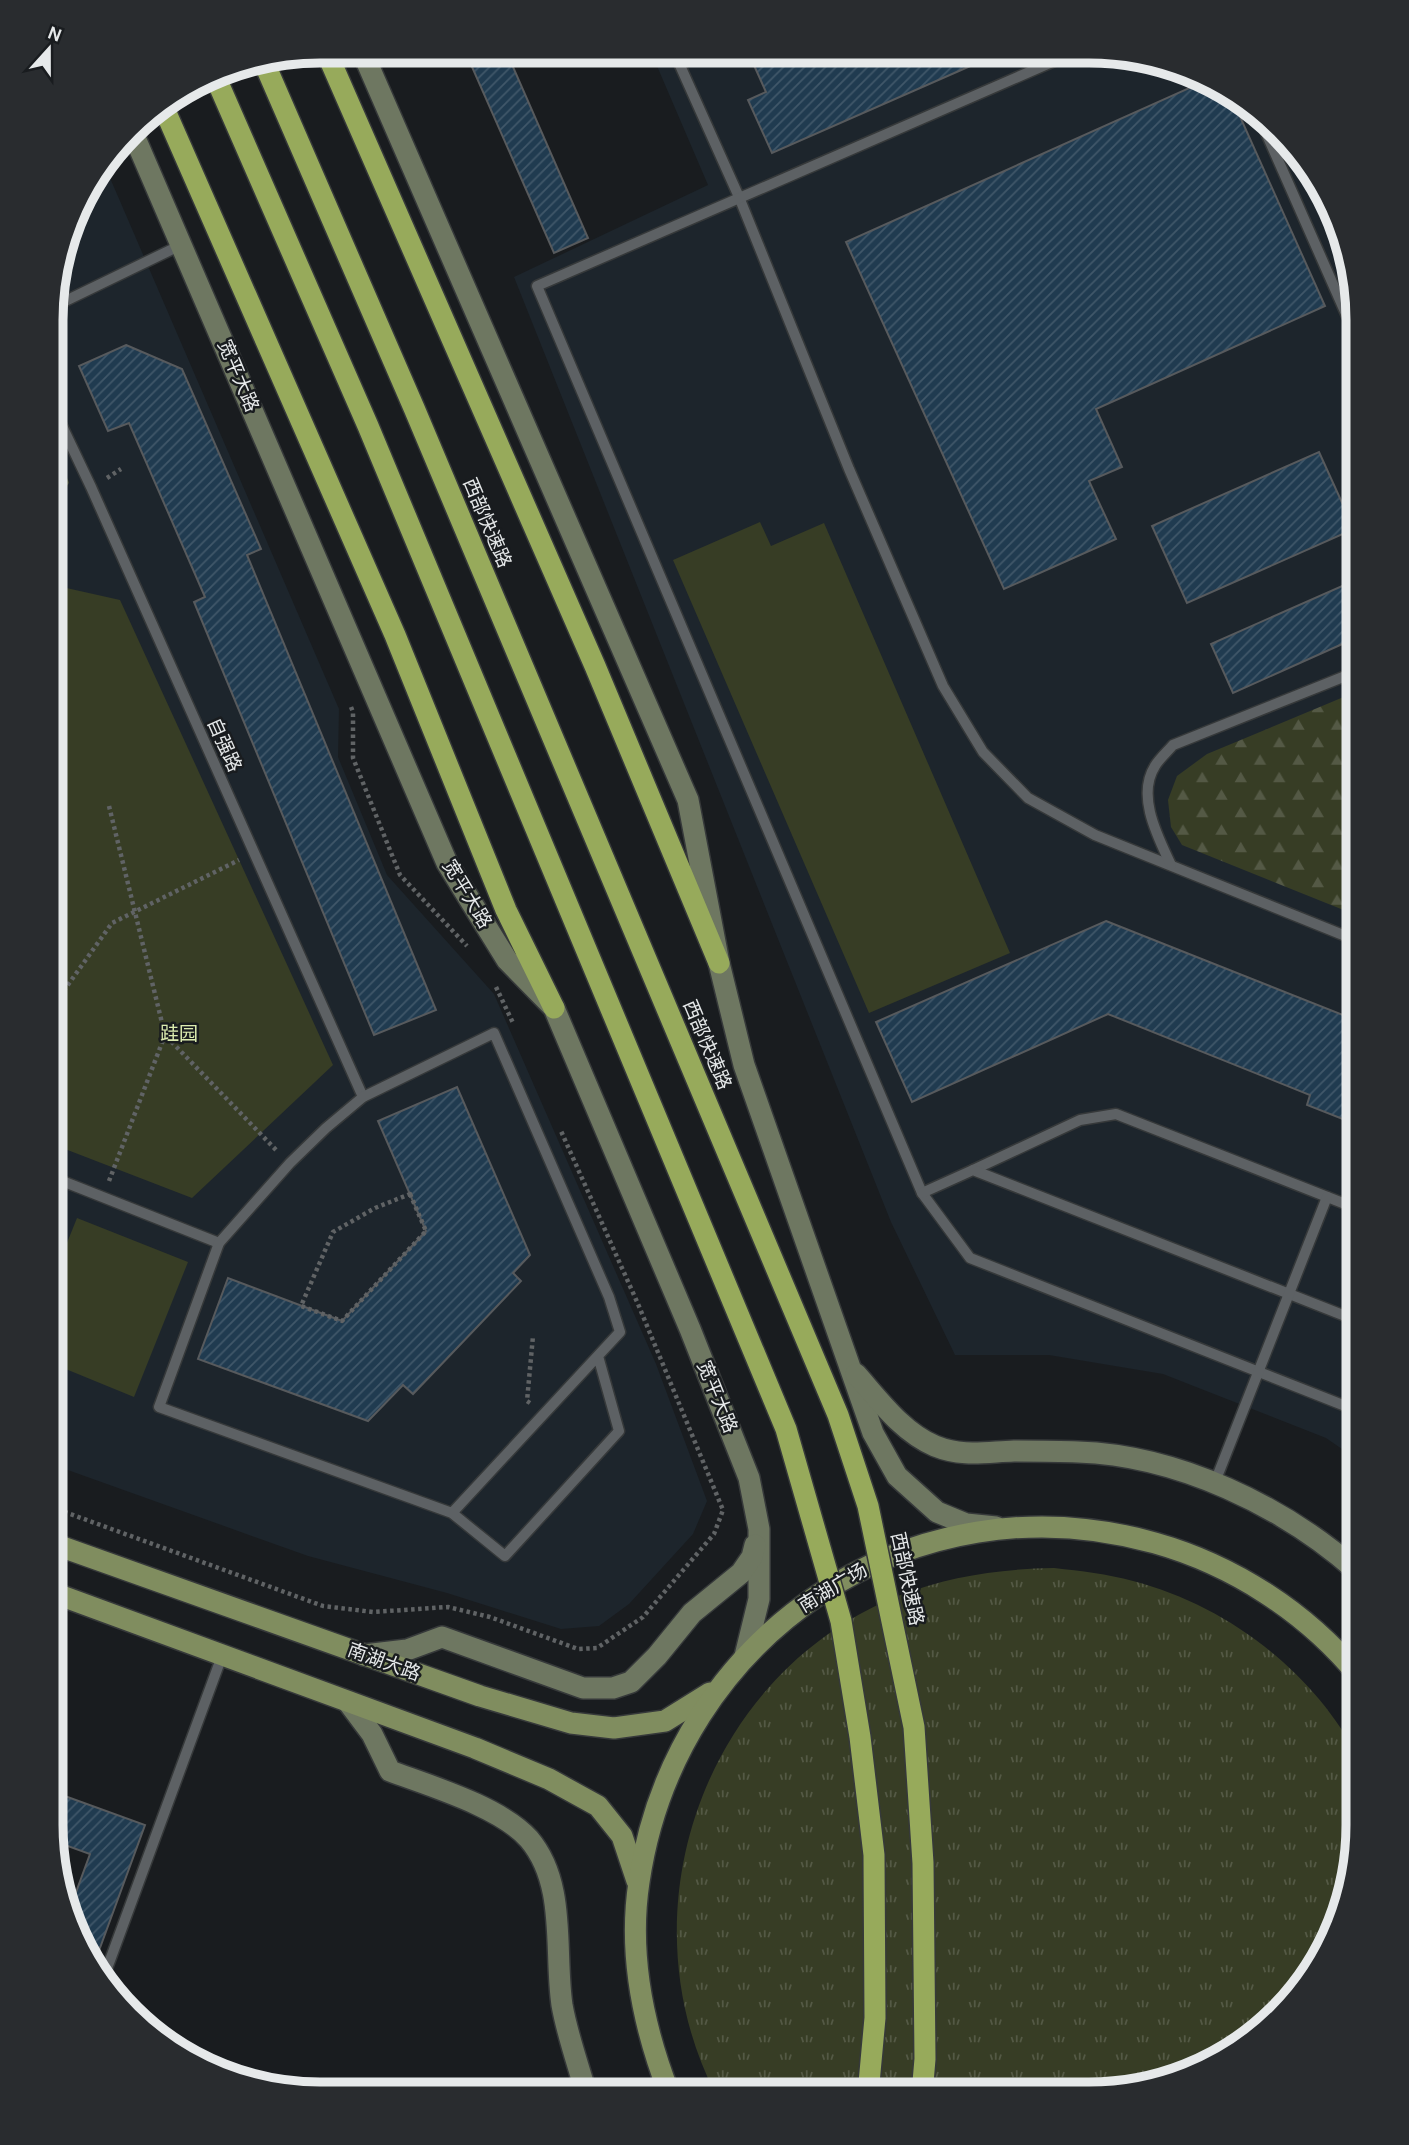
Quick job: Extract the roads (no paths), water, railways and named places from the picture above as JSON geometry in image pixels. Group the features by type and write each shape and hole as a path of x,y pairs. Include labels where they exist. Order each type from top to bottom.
{"highway":[{"path":"331,63 595,666 719,963"},
{"name":"西部快速路","path":"267,69 425,433 832,1403 868,1506 914,1727 923,1863 923,2082"},
{"path":"218,84 368,426 786,1429 841,1621 860,1737 874,1855 875,2018 868,2082"},
{"path":"166,114 395,635 506,910 554,1007"}],"main road":[{"path":"367,63 688,800 719,963 744,1065 873,1433 897,1476 937,1512 966,1524 1009,1528"},
{"name":"宽平大路","path":"136,140 447,863 507,960 554,1007 725,1416 749,1478 759,1529 759,1599 745,1656"},
{"path":"847,1364 897,1420 933,1445 963,1454 1011,1451 1081,1452 1142,1460 1215,1482 1271,1510 1335,1551 1346,1561"},
{"name":"南湖广场","path":"665,2082 643,2012 637,1969 639,1884 652,1821 674,1761 694,1724 718,1689 745,1656 776,1626 810,1600 884,1559 925,1544 966,1534 1009,1528 1094,1530 1178,1549 1217,1566 1289,1609 1322,1637 1346,1662"},
{"path":"364,1655 407,1650 442,1637 583,1688 613,1688 631,1682 657,1656 692,1613 741,1573 752,1557 759,1529"},
{"name":"南湖大路","path":"63,1547 480,1696 572,1723 614,1728 665,1721 718,1689"},
{"path":"63,1596 475,1748 537,1774 598,1806 622,1836 639,1884"},
{"path":"348,1702 372,1734 390,1771 493,1812 528,1838 547,1866 556,1910 562,2005 583,2082"}],"lane":[{"path":"679,63 739,197 849,469 943,686 983,752 1028,798 1095,835 1346,935"},
{"path":"1050,63 537,286 922,1194 970,1258 1346,1406"},
{"path":"1266,134 1346,313"},
{"path":"64,302 181,245"},
{"name":"自强路","path":"63,428 363,1097"},
{"path":"1171,865 1156,834 1147,794 1154,767 1173,746 1346,676"},
{"path":"452,1513 620,1332 610,1297 494,1033 363,1097 290,1163 219,1243 159,1408 452,1513 505,1556 619,1432 598,1356"},
{"path":"922,1194 1080,1120 1116,1114 1346,1204"},
{"path":"973,1170 1346,1316"},
{"path":"63,1182 219,1243"},
{"path":"1215,1482 1327,1197"},
{"path":"107,1969 222,1656"}],"park label":[{"name":"跬园","path":"179,1034"}]}
